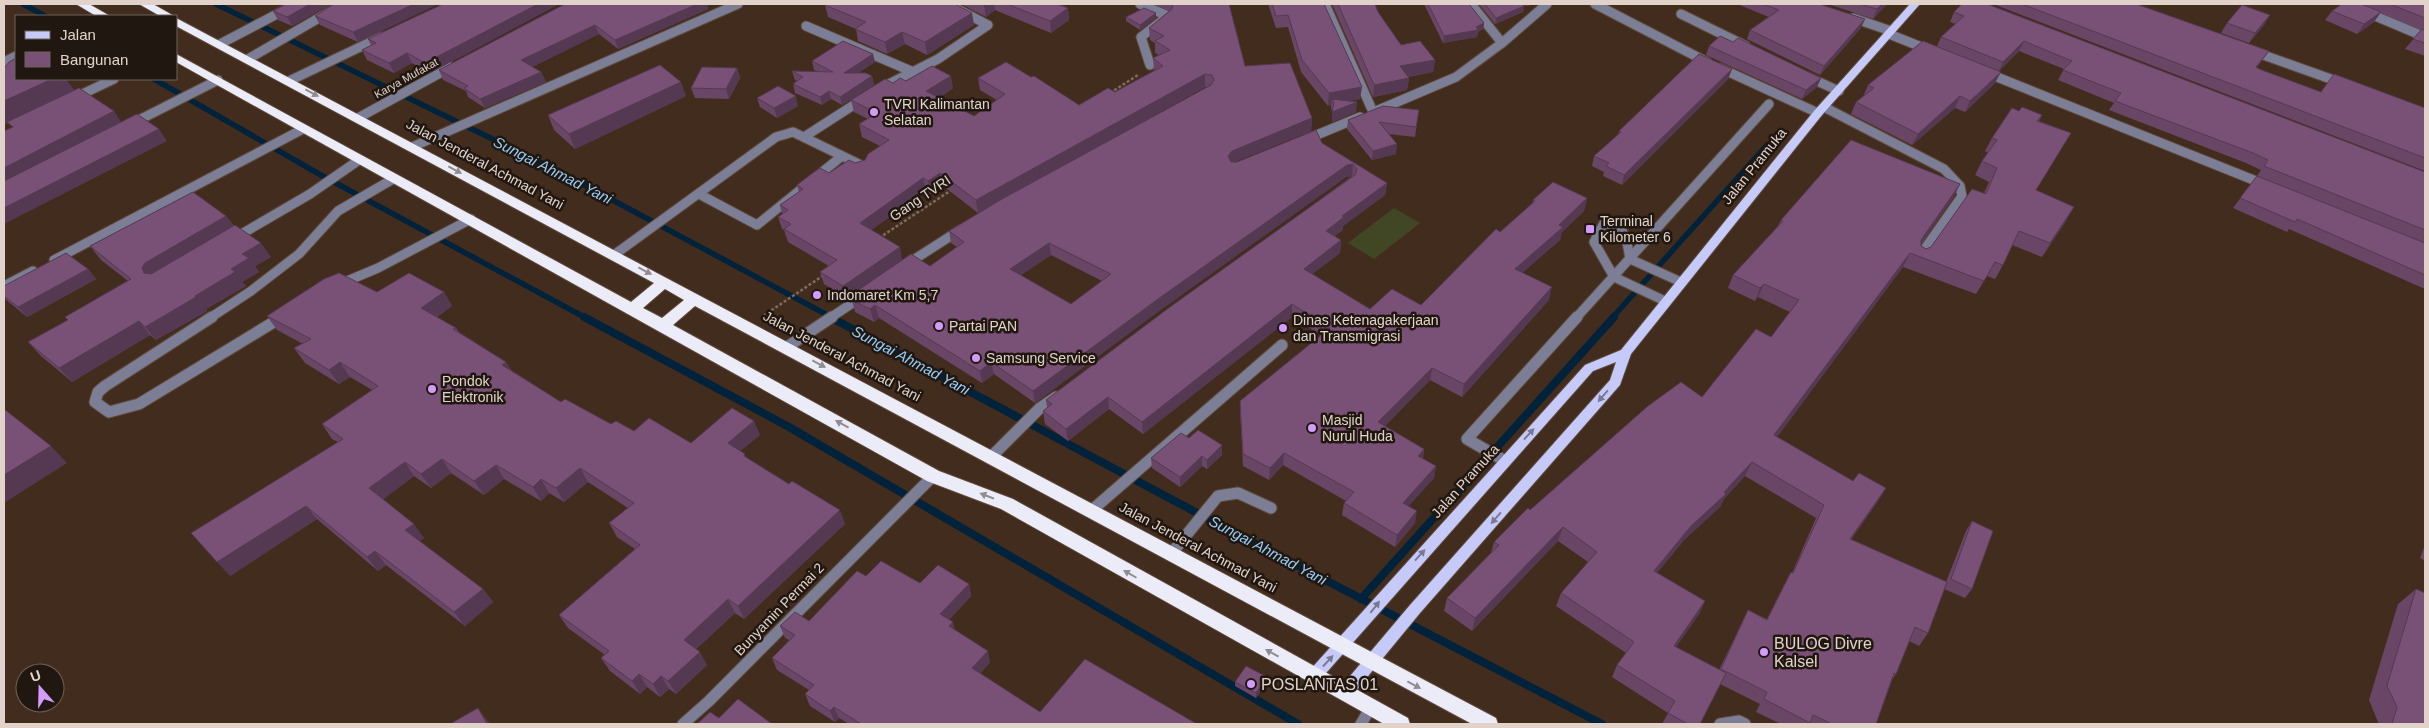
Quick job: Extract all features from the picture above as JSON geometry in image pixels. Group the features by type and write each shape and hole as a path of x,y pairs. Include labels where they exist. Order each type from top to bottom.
{"highway":[{"path":"81,4 102,15"},
{"path":"145,4 166,15"},
{"name":"Jalan Jenderal Achmad Yani","path":"178,22 1489,724"},
{"path":"178,58 393,179 471,219 934,476 1007,504 1401,724"},
{"path":"632,309 665,282"},
{"path":"662,326 694,299"}],"main road":[{"name":"Jalan Pramuka","path":"1345,693 1415,609 1616,382 1625,353 1665,301 1821,110 1915,4"},
{"name":"Jalan Pramuka","path":"1314,676 1363,623 1496,456 1589,368 1625,353"}],"street":[{"path":"220,44 296,4"},
{"path":"248,59 343,4"},
{"path":"412,147 738,4"},
{"path":"804,137 880,88 938,59 988,25 948,4"},
{"path":"1140,4 1168,16 1141,37 1141,45 1150,58 1150,65"},
{"path":"1325,4 1373,112"},
{"path":"1471,4 1502,43"},
{"path":"1295,144 1449,81 1502,43 1547,4"},
{"path":"1594,4 1682,51 1821,110 1944,168 1960,186 1962,196 1919,257"},
{"path":"2347,4 2425,37"},
{"path":"1681,14 1753,50"},
{"path":"1846,16 1890,32 1934,52"},
{"path":"806,26 911,71"},
{"path":"289,81 388,33"},
{"path":"2250,50 2352,87"},
{"name":"Karya Mufakat","path":"358,118 462,61"},
{"path":"1980,70 2271,187"},
{"path":"1796,71 1839,91"},
{"path":"66,102 112,80"},
{"path":"123,128 218,80"},
{"path":"1496,456 1467,439 1769,104"},
{"path":"4,286 303,129"},
{"path":"614,255 776,137 793,132 865,167"},
{"path":"699,194 757,225 842,156"},
{"path":"226,243 310,194 360,160"},
{"path":"289,313 139,404 109,412 95,402 98,392 105,386 251,291 298,254 338,211 393,179"},
{"path":"331,288 403,255 471,219"},
{"path":"1665,301 1614,276 1594,242 1604,223 1617,225 1625,234 1630,259 1645,268 1681,282"},
{"path":"897,271 969,225"},
{"path":"787,347 874,288"},
{"path":"1091,511 1282,345"},
{"path":"991,457 1040,408 1064,390"},
{"name":"Bunyamin Permai 2","path":"683,724 710,701 895,513 934,476"},
{"path":"1171,554 1218,496 1238,492 1271,508"},
{"path":"1361,724 1371,707"},
{"path":"1720,724 1739,721 1745,724"}],"path":[{"path":"1108,95 1150,65"},
{"name":"Gang TVRI","path":"877,239 956,186"},
{"path":"780,305 830,271"}],"green space":[{"path":"1394,208 1420,223 1374,259 1348,243"}],"building":[{"path":"286,4 310,4 287,17 273,11"},
{"path":"334,4 414,4 353,32 315,16"},
{"path":"443,4 538,4 425,63 407,53 389,63 362,50 376,43 368,39"},
{"path":"565,4 697,4 615,40 595,25 521,60 541,72 480,99 464,88 468,86 439,70"},
{"path":"955,4 972,13 925,42 902,32 885,42 855,29 866,22 825,5"},
{"path":"1007,4 1056,4 1068,8 1050,21"},
{"path":"1173,4 1229,4 1245,66 1290,63 1312,118 1232,151 1228,156 1231,162 1237,162 1316,130 1322,143 1387,183 1342,216 1344,217 1326,231 1341,240 1304,269 1370,309 1392,289 1421,305 1496,229 1500,232 1553,182 1587,198 1559,225 1563,227 1515,269 1552,287 1464,384 1432,368 1378,422 1424,449 1418,456 1436,466 1403,503 1417,511 1397,535 1344,503 1354,492 1284,453 1270,468 1243,454 1240,401 1330,328 1292,304 1142,422 1108,397 1066,429 1043,411 1052,404 1046,400 1170,307 1355,175 1357,169 1353,164 1347,165 1158,299 1033,391 991,362 980,371 875,305 870,309 852,300 857,295 854,293 911,254 930,266 964,242 949,231 1002,199 1211,85 1214,80 1212,75 1205,74 976,200 940,173 928,181 923,178 860,223 900,247 843,286 820,272 837,260 784,229 791,224 778,217 788,210 780,205 803,189 797,185 820,168 829,173 849,160 855,163 865,160 868,154 889,140 859,124 877,113 851,100 885,79 893,83 900,78 906,81 932,66 951,76 926,91 974,116 1005,94 978,78 1006,62 1031,77 1034,76 1079,105 1108,88 1115,92 1163,66 1153,58 1170,50 1155,41 1164,36 1149,28 1172,9","holes":["1049,243 1111,274 1071,304 1010,269"]},
{"path":"1272,4 1324,4 1362,87 1329,93 1302,60 1288,15 1276,16"},
{"path":"1338,4 1375,4 1378,12 1401,45 1420,41 1435,60 1400,66 1409,78 1374,85"},
{"path":"1428,4 1469,4 1484,23 1476,27 1478,30 1444,36"},
{"path":"1485,4 1522,4 1524,6 1496,18"},
{"path":"1763,4 1819,4 1865,19 1824,66 1750,30 1779,10"},
{"path":"1859,4 1882,4 1877,9"},
{"path":"1962,4 1987,4 2425,172 2425,230 2264,166 2268,160 2253,153 2115,101 2121,93 2063,70 2072,61 2024,41 2003,62 1941,37 1964,16 1954,12"},
{"path":"2022,4 2136,4 2269,51 2256,67 2321,92 2334,74 2425,108 2425,158"},
{"path":"2342,4 2361,4 2381,12 2364,24 2332,11"},
{"path":"2390,4 2425,4 2425,18"},
{"path":"2242,5 2270,15 2255,33 2227,23"},
{"path":"1144,8 1156,13 1140,25 1126,17"},
{"path":"2422,29 2425,31 2425,43 2413,39"},
{"path":"1720,36 1733,42 1738,38 1821,78 1806,90 1709,46"},
{"path":"843,41 873,54 844,73 866,73 872,76 840,97 829,91 820,97 793,84 803,77 792,71 833,72 812,61"},
{"path":"1923,41 2001,72 1970,101 1960,96 1918,134 1856,102 1874,88 1868,85"},
{"path":"1699,54 1732,69 1624,175 1606,166 1609,163 1594,156 1621,132 1619,131"},
{"path":"15,59 15,80 50,80 4,101 4,67"},
{"path":"660,65 681,82 569,134 548,115"},
{"path":"702,67 737,68 726,89 691,88"},
{"path":"778,86 796,96 774,108 757,98"},
{"path":"79,88 114,111 4,168 4,131 13,127 7,122"},
{"path":"1332,99 1357,102 1332,112 1334,102"},
{"path":"1383,106 1419,110 1416,127 1379,122 1397,144 1373,151 1348,120"},
{"path":"2022,107 2042,115 2037,121 2071,133 2036,190 2074,207 2050,243 2019,231 2003,265 1995,262 1984,281 1910,253 1774,435 1853,481 1859,473 1886,488 1850,539 1947,582 1928,633 1915,627 1896,674 1894,673 1876,724 1832,724 1813,715 1810,723 1764,699 1767,692 1721,669 1748,610 1767,620 1791,572 1793,573 1824,505 1752,462 1724,492 1726,494 1691,526 1654,571 1705,601 1674,646 1726,673 1700,724 1688,724 1668,713 1675,701 1617,665 1634,642 1561,593 1597,552 1563,527 1475,618 1447,598 1499,545 1494,542 1528,508 1530,510 1648,406 1681,382 1702,397 1756,329 1771,337 1799,300 1764,284 1760,288 1733,275 1783,221 1781,220 1851,140 1960,184 1921,240 1921,246 1926,249 1931,247 1972,189 1986,194 1997,168 1982,161 1997,140 1992,138 2012,108 2019,111"},
{"path":"137,114 159,129 4,208 4,181"},
{"path":"2257,176 2425,243 2425,275 2297,219 2295,222 2240,198"},
{"path":"193,192 226,216 145,263 142,268 144,273 151,274 235,225 261,243 242,254 249,258 231,269 235,272 145,327 139,321 59,368 28,342 68,320 65,317 131,279 90,246"},
{"path":"66,253 88,269 18,307 4,296 4,286"},
{"path":"339,273 377,292 409,273 444,292 421,308 456,328 453,329 506,362 502,365 561,402 565,399 611,424 616,421 634,431 649,418 691,443 732,408 754,421 728,443 745,454 744,456 789,484 792,481 840,510 738,606 728,599 684,640 700,652 668,681 661,676 653,684 639,674 632,681 601,658 609,651 559,615 640,545 609,523 634,503 580,468 556,488 541,479 533,487 496,465 474,481 442,459 421,474 405,462 369,488 414,524 405,530 483,589 454,612 375,551 367,557 306,506 217,562 191,533 343,439 322,424 378,386 340,362 329,370 294,348 311,339 267,316 324,279"},
{"path":"4,409 51,446 4,475"},
{"path":"1198,430 1222,445 1207,460 1202,456 1180,477 1151,458 1181,433 1189,438"},
{"path":"1972,521 1993,531 1972,589 1951,579"},
{"path":"881,561 920,583 938,565 969,584 940,614 953,622 949,626 988,651 972,668 1040,712 1085,659 1197,724 861,724 834,707 830,711 805,694 814,685 772,658 795,635 780,626 795,612 809,621 857,571 866,576"},
{"path":"2416,589 2425,593 2425,724 2392,724 2397,707 2387,686"},
{"name":"POSLANTAS 01","path":"1246,666 1267,677 1256,693 1235,682"},
{"path":"738,699 772,724 697,724 710,712 719,718"},
{"path":"478,708 487,724 450,724"}],"waterway":[{"name":"Sungai Ahmad Yani","path":"23,4 43,15"},
{"name":"Sungai Ahmad Yani","path":"216,4 562,173 833,318"},
{"name":"Sungai Ahmad Yani","path":"156,80 319,174 586,318"},
{"path":"1612,318 1767,145"},
{"name":"Sungai Ahmad Yani","path":"584,317 789,427 1298,724"},
{"name":"Sungai Ahmad Yani","path":"830,317 1361,599"},
{"path":"1361,599 1614,317"},
{"name":"Sungai Ahmad Yani","path":"1361,599 1602,724"}],"place":[{"name":"TVRI Kalimantan Selatan","path":"874,112"},
{"name":"Terminal Kilometer 6","path":"1590,229"},
{"name":"Indomaret Km 5,7","path":"817,295"},
{"name":"Partai PAN","path":"939,326"},
{"name":"Dinas Ketenagakerjaan dan Transmigrasi","path":"1283,328"},
{"name":"Samsung Service","path":"976,358"},
{"name":"Pondok Elektronik","path":"432,389"},
{"name":"Masjid Nurul Huda","path":"1312,428"},
{"name":"BULOG Divre Kalsel","path":"1764,652"},
{"name":"POSLANTAS 01","path":"1251,684"}]}
